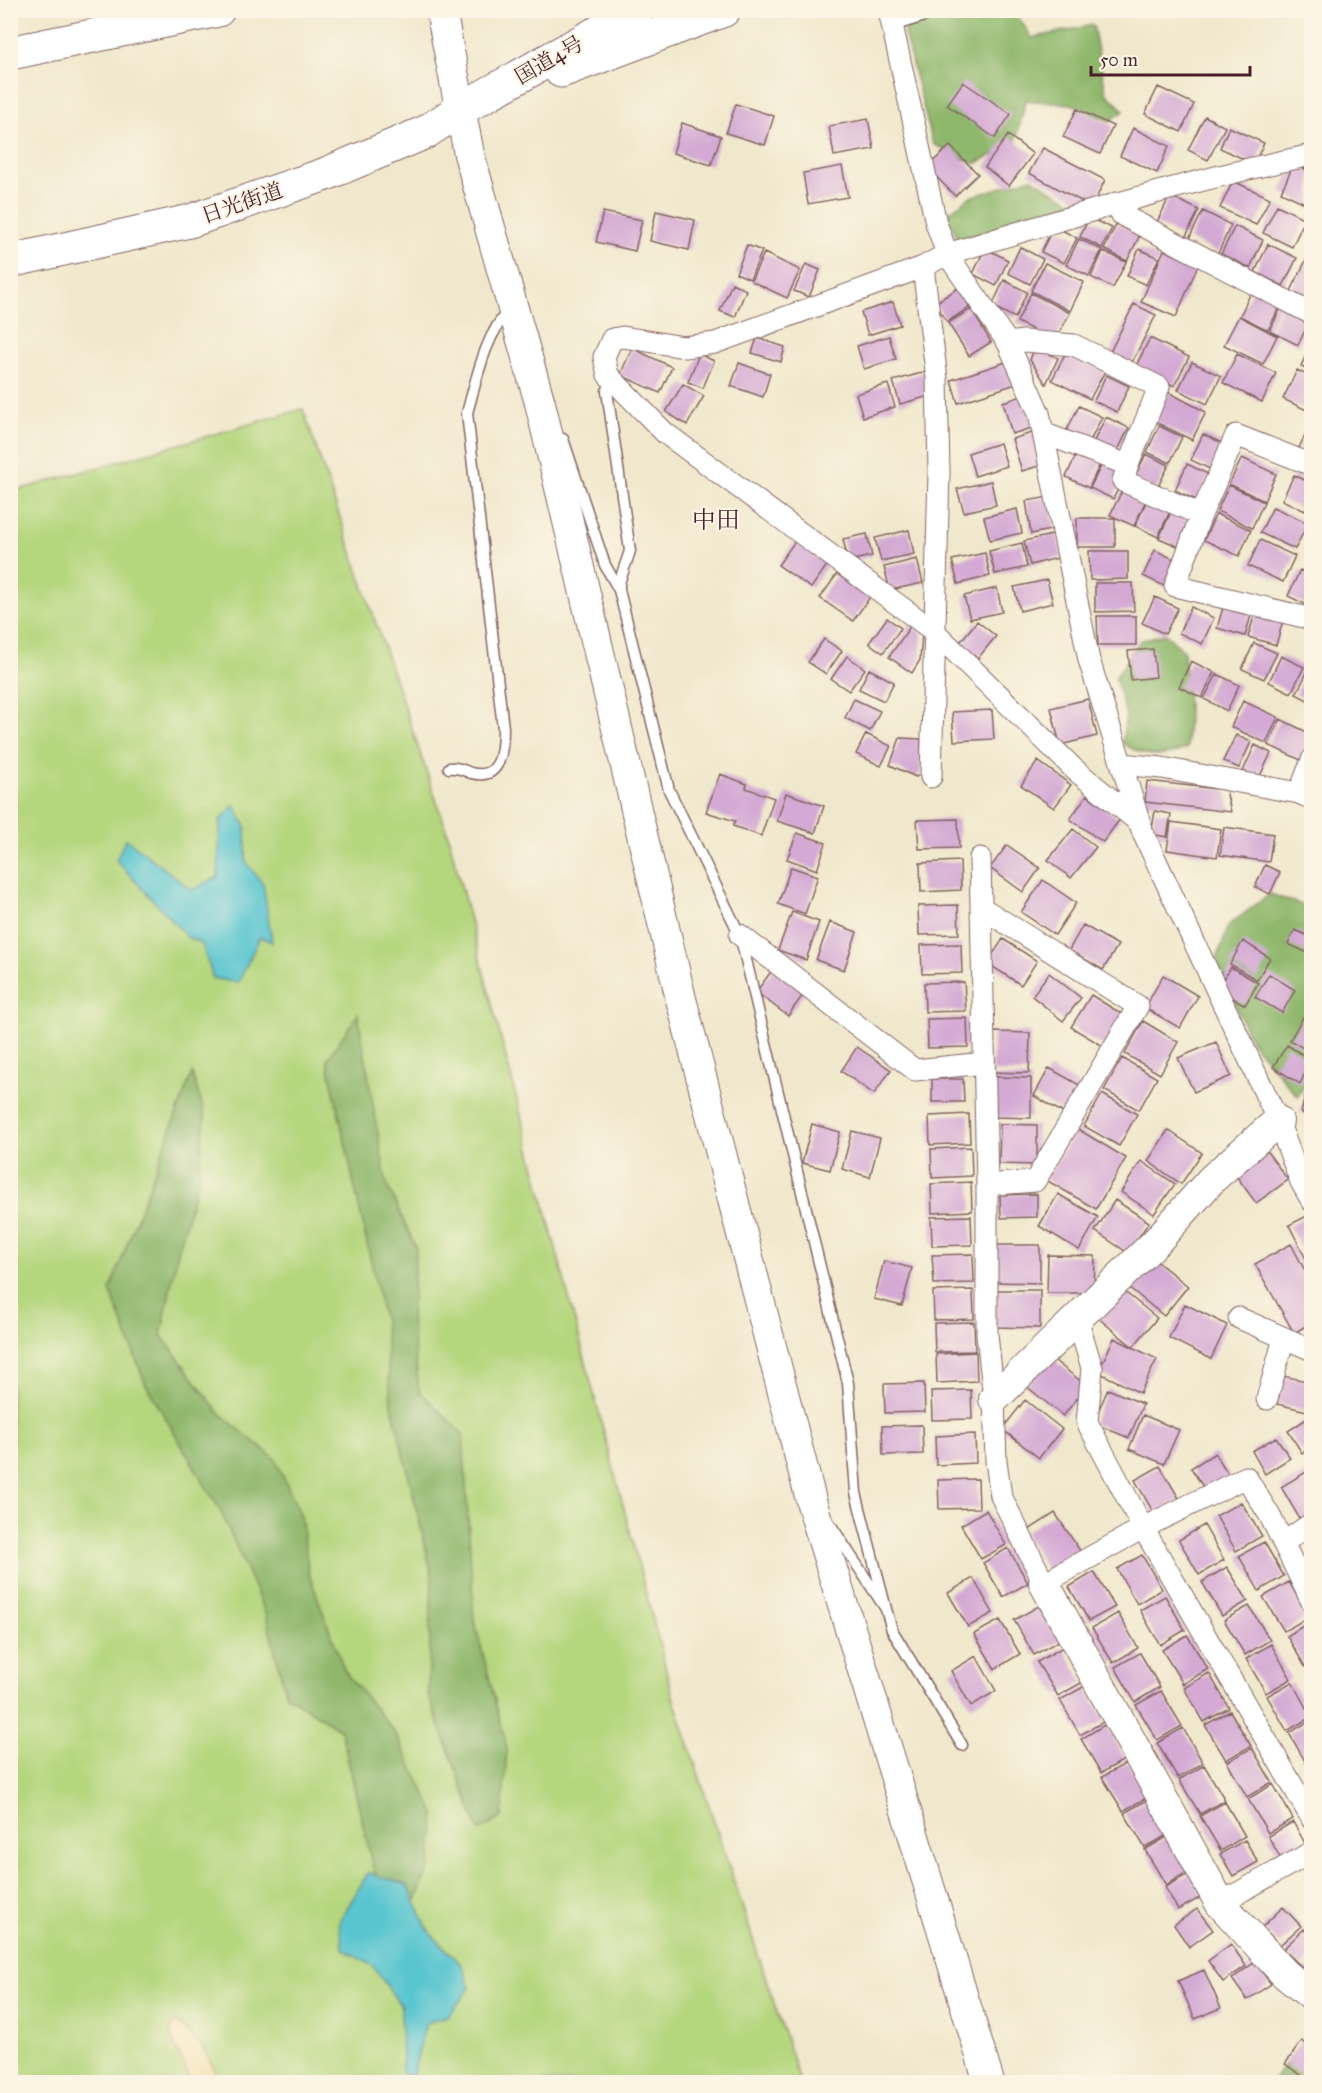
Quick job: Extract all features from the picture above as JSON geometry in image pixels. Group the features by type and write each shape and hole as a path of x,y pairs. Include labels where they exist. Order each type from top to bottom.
{"highway":[{"path":"10,53 218,10"},
{"name":"国道4号","path":"461,109 638,10"},
{"path":"461,109 724,10"},
{"name":"日光街道","path":"10,261 190,221 326,174 426,132 461,109"}],"street":[{"path":"441,10 469,154 540,403 681,999 812,1504 989,2082"},
{"path":"891,18 936,223 947,254 1008,343 1039,413 1089,660 1140,823 1306,1182 1311,1201"},
{"path":"1140,823 1074,769 935,632 665,433 608,375 604,357 612,339 623,337 684,347 715,343 923,267 947,254 1116,203 1249,168 1311,155"},
{"path":"1116,203 1122,215 1311,314"},
{"path":"923,267 937,379 939,472 931,777"},
{"path":"1008,343 1023,341 1074,345 1159,387 1123,482 1201,515"},
{"path":"1043,433 1128,465"},
{"path":"1311,465 1236,435 1201,515 1175,586 1311,620"},
{"path":"1122,764 1162,768 1305,796 1311,760"},
{"path":"980,858 987,1185 987,1334 994,1399 996,1461 1001,1496 1044,1583 1220,1903 1285,1974 1311,1996"},
{"path":"982,908 1138,1006 1035,1181 987,1185"},
{"path":"740,935 915,1070 984,1063"},
{"path":"994,1399 1155,1244 1212,1179 1278,1121"},
{"path":"1077,1318 1092,1368 1087,1422 1143,1527 1311,1820"},
{"path":"1239,1318 1311,1350"},
{"path":"1267,1399 1284,1338"},
{"path":"1044,1583 1143,1527 1246,1477 1283,1543 1311,1602"},
{"path":"1283,1543 1311,1523"},
{"path":"1220,1903 1311,1852"}],"lane":[{"path":"891,18 943,10"},
{"path":"449,768 459,767 474,774 490,771 500,762 503,749 503,728 467,413 483,358 501,318 512,306"},
{"path":"614,382 607,391 630,551 618,583 669,790 740,935 848,1383 856,1494 892,1630 962,1745"},
{"path":"540,403 557,422 605,565 620,590"},
{"path":"812,1504 832,1525 886,1609"}],"green space":[{"path":"923,10 1014,11 1032,38 1093,25 1106,93 1124,111 1109,121 1072,104 1026,100 1015,143 975,164 933,144 904,33"},
{"path":"1031,178 1081,207 958,240 947,214 970,197"},
{"path":"303,409 447,832 674,1700 800,2082 11,2082 11,492"},
{"path":"1165,634 1184,651 1188,707 1187,748 1170,754 1154,755 1139,752 1122,743 1126,715 1115,678 1141,640"},
{"path":"1270,894 1311,908 1311,1077 1297,1096 1251,1041 1216,961 1229,925"},
{"path":"358,1014 386,1182 416,1248 411,1319 419,1391 463,1434 474,1619 507,1748 502,1817 479,1831 428,1695 432,1575 391,1401 384,1321 327,1060"},
{"path":"192,1073 205,1115 198,1179 177,1256 161,1335 219,1413 275,1459 301,1516 309,1574 345,1672 395,1733 435,1814 430,1866 415,1902 377,1885 341,1730 286,1695 265,1612 221,1512 145,1383 110,1290"},
{"path":"1311,2030 1311,2082 1272,2082"}],"sand":[{"path":"175,2021 202,2046 221,2082 191,2081 169,2033"}],"water":[{"path":"234,805 246,827 246,862 263,884 272,942 260,937 238,983 213,978 202,944 187,937 116,860 126,839 192,890 218,877 220,821"},
{"path":"368,1873 407,1885 430,1933 462,1965 470,1988 449,2015 426,2023 412,2077 402,2073 401,2006 373,1966 343,1949 339,1922"}],"building":[{"path":"963,82 1011,114 995,138 947,105"},
{"path":"1158,87 1194,104 1181,132 1145,114"},
{"path":"736,104 774,116 765,145 726,133"},
{"path":"1077,109 1113,126 1100,154 1063,137"},
{"path":"1205,116 1225,127 1208,160 1188,150"},
{"path":"868,119 874,149 834,156 829,126"},
{"path":"682,123 721,136 711,165 673,153"},
{"path":"1229,127 1264,143 1254,164 1220,148"},
{"path":"1133,128 1169,146 1157,173 1120,156"},
{"path":"1008,135 1033,154 1009,186 985,167"},
{"path":"950,146 978,174 955,196 927,167"},
{"path":"1043,148 1105,180 1092,207 1029,173"},
{"path":"1294,164 1311,172 1311,206 1281,192"},
{"path":"842,166 848,197 808,204 803,173"},
{"path":"1233,181 1270,198 1256,225 1220,208"},
{"path":"1170,196 1199,210 1185,238 1156,224"},
{"path":"1277,205 1305,219 1292,247 1263,233"},
{"path":"656,211 695,220 689,250 650,241"},
{"path":"1203,211 1231,225 1218,253 1189,239"},
{"path":"603,212 642,220 635,251 596,242"},
{"path":"1089,218 1112,228 1102,248 1080,237"},
{"path":"1117,223 1140,235 1127,261 1104,249"},
{"path":"1054,226 1077,238 1064,263 1041,252"},
{"path":"1235,226 1263,240 1250,268 1221,254"},
{"path":"1079,239 1102,250 1089,276 1066,265"},
{"path":"1268,244 1297,258 1283,286 1255,272"},
{"path":"747,245 762,251 750,279 736,273"},
{"path":"1020,247 1043,259 1030,284 1008,273"},
{"path":"985,248 1008,260 996,286 973,274"},
{"path":"1139,249 1159,258 1146,285 1127,276"},
{"path":"1164,250 1198,265 1176,317 1141,302"},
{"path":"1311,250 1311,302 1291,291"},
{"path":"1103,251 1126,262 1113,288 1091,277"},
{"path":"764,253 800,270 787,298 751,281"},
{"path":"1045,263 1084,282 1070,311 1031,291"},
{"path":"806,264 820,270 809,297 794,291"},
{"path":"1004,280 1027,292 1015,318 992,306"},
{"path":"732,283 746,290 735,317 720,311"},
{"path":"958,288 970,307 947,322 935,303"},
{"path":"1253,288 1282,302 1268,330 1240,316"},
{"path":"1031,293 1070,313 1055,341 1017,322"},
{"path":"893,302 900,325 868,335 861,312"},
{"path":"1283,303 1312,316 1298,345 1270,331"},
{"path":"1134,304 1156,315 1131,364 1109,354"},
{"path":"971,309 991,342 969,356 948,323"},
{"path":"1239,316 1277,336 1263,364 1224,345"},
{"path":"889,336 896,359 864,369 857,346"},
{"path":"757,338 785,347 781,362 752,353"},
{"path":"1150,338 1189,357 1174,386 1136,366"},
{"path":"1311,344 1311,371 1301,366"},
{"path":"1035,347 1058,358 1046,384 1030,360"},
{"path":"632,348 672,367 660,393 620,375"},
{"path":"1066,352 1105,371 1090,399 1052,380"},
{"path":"699,354 714,361 703,388 688,382"},
{"path":"1237,354 1276,373 1262,402 1223,383"},
{"path":"1009,361 1016,384 958,403 951,380"},
{"path":"1192,362 1221,376 1207,404 1178,390"},
{"path":"739,363 770,374 763,397 731,386"},
{"path":"1297,370 1311,377 1311,412 1283,399"},
{"path":"925,372 933,395 900,404 893,381"},
{"path":"1106,375 1129,386 1117,412 1094,401"},
{"path":"683,384 704,396 687,425 666,412"},
{"path":"888,384 895,407 863,417 856,394"},
{"path":"1168,392 1206,412 1192,440 1153,421"},
{"path":"1026,395 1035,427 1012,434 1003,402"},
{"path":"1079,406 1102,417 1089,443 1066,432"},
{"path":"1106,417 1129,428 1116,454 1093,443"},
{"path":"1311,423 1311,457 1298,450"},
{"path":"1159,426 1182,437 1170,463 1147,452"},
{"path":"1035,432 1045,464 1022,471 1012,439"},
{"path":"1203,434 1226,445 1214,471 1191,460"},
{"path":"1000,443 1007,466 975,476 968,453"},
{"path":"1078,451 1101,462 1089,488 1066,477"},
{"path":"1146,454 1169,465 1156,490 1133,480"},
{"path":"1242,458 1276,474 1264,501 1229,484"},
{"path":"1103,462 1126,473 1113,499 1090,488"},
{"path":"1187,464 1210,475 1198,501 1175,490"},
{"path":"1294,475 1311,483 1311,497 1305,511 1282,500"},
{"path":"991,481 996,505 964,512 957,489"},
{"path":"1229,485 1264,502 1252,528 1217,511"},
{"path":"1123,489 1146,500 1134,526 1110,515"},
{"path":"1049,497 1055,529 1031,534 1026,501"},
{"path":"1147,500 1170,511 1158,537 1135,526"},
{"path":"1273,507 1308,523 1295,549 1260,533"},
{"path":"1017,509 1022,533 990,540 984,517"},
{"path":"1171,512 1194,523 1182,548 1159,538"},
{"path":"1216,514 1251,530 1239,556 1204,540"},
{"path":"1077,518 1115,518 1115,547 1077,547"},
{"path":"909,530 914,554 881,561 875,538"},
{"path":"867,534 872,556 848,561 843,539"},
{"path":"1057,534 1062,557 1030,565 1024,541"},
{"path":"1260,540 1295,556 1283,582 1248,566"},
{"path":"795,541 828,564 811,588 778,565"},
{"path":"1022,543 1027,567 995,574 989,551"},
{"path":"1155,550 1178,561 1166,587 1143,576"},
{"path":"1089,551 1128,551 1128,579 1090,580"},
{"path":"985,553 990,576 958,584 952,560"},
{"path":"917,559 923,583 890,590 884,567"},
{"path":"1300,570 1311,575 1311,607 1288,596"},
{"path":"837,574 870,597 853,621 820,598"},
{"path":"1047,580 1053,603 1020,611 1014,587"},
{"path":"1095,583 1133,583 1134,611 1095,612"},
{"path":"997,588 1002,612 970,619 964,596"},
{"path":"1155,597 1178,608 1165,634 1142,623"},
{"path":"1224,604 1252,612 1245,636 1217,628"},
{"path":"1191,607 1214,618 1202,644 1179,633"},
{"path":"1255,613 1283,621 1276,645 1248,637"},
{"path":"1097,616 1136,616 1136,645 1098,645"},
{"path":"887,618 901,628 883,653 869,643"},
{"path":"977,621 996,636 975,662 956,647"},
{"path":"911,625 922,634 920,660 912,673 889,657"},
{"path":"824,639 842,651 826,674 808,662"},
{"path":"1254,643 1277,653 1264,679 1242,669"},
{"path":"1153,649 1156,677 1131,680 1128,651"},
{"path":"847,656 865,669 849,691 831,679"},
{"path":"1281,656 1304,667 1291,693 1269,682"},
{"path":"1191,661 1214,672 1202,698 1179,687"},
{"path":"869,669 894,682 884,701 859,689"},
{"path":"1309,669 1311,670 1311,702 1296,694"},
{"path":"1217,674 1239,685 1227,711 1204,699"},
{"path":"854,699 880,711 870,731 845,718"},
{"path":"1088,699 1097,736 1060,745 1051,708"},
{"path":"1243,701 1278,717 1266,743 1231,727"},
{"path":"992,710 994,739 954,741 952,712"},
{"path":"1280,719 1311,734 1311,742 1303,761 1268,745"},
{"path":"866,734 891,746 881,766 856,754"},
{"path":"1236,735 1251,742 1239,768 1223,761"},
{"path":"900,738 921,739 921,773 916,777 890,765"},
{"path":"1255,745 1271,753 1259,778 1243,771"},
{"path":"1038,761 1071,785 1054,808 1021,785"},
{"path":"720,774 747,784 746,788 774,798 761,836 733,826 735,821 706,812"},
{"path":"1147,781 1226,790 1231,812 1145,802"},
{"path":"786,793 824,806 815,833 777,821"},
{"path":"1087,795 1120,819 1103,842 1070,819"},
{"path":"1155,811 1171,814 1167,837 1151,834"},
{"path":"958,819 959,848 919,849 917,820"},
{"path":"1171,822 1221,829 1217,857 1167,850"},
{"path":"1224,827 1273,834 1269,862 1220,855"},
{"path":"1073,829 1096,847 1071,878 1048,860"},
{"path":"797,833 826,843 817,870 787,859"},
{"path":"1007,845 1040,868 1023,892 990,868"},
{"path":"960,861 961,890 921,892 920,863"},
{"path":"1265,865 1280,872 1270,894 1255,887"},
{"path":"791,867 818,876 805,914 778,904"},
{"path":"1043,880 1076,903 1055,935 1021,912"},
{"path":"958,905 959,934 919,935 918,906"},
{"path":"792,912 819,922 806,960 778,950"},
{"path":"830,922 857,932 844,970 816,960"},
{"path":"1083,925 1118,945 1103,970 1069,950"},
{"path":"1295,930 1311,937 1310,954 1288,944"},
{"path":"1003,939 1037,961 1021,985 987,963"},
{"path":"1243,941 1270,958 1257,980 1230,964"},
{"path":"961,944 962,973 922,974 921,945"},
{"path":"1231,967 1258,983 1245,1005 1218,989"},
{"path":"773,969 805,992 788,1016 756,992"},
{"path":"1049,973 1081,998 1063,1021 1032,996"},
{"path":"1269,974 1295,990 1282,1013 1255,997"},
{"path":"1163,975 1198,996 1180,1028 1145,1008"},
{"path":"964,982 966,1011 925,1012 924,983"},
{"path":"1091,995 1125,1016 1106,1048 1071,1027"},
{"path":"1303,1017 1311,1022 1311,1053 1290,1040"},
{"path":"967,1018 968,1047 928,1048 927,1019"},
{"path":"1143,1021 1178,1042 1160,1074 1125,1054"},
{"path":"993,1032 1030,1033 1029,1073 992,1072"},
{"path":"1216,1042 1231,1076 1194,1092 1178,1058"},
{"path":"1287,1045 1311,1060 1300,1084 1273,1067"},
{"path":"857,1047 891,1070 874,1094 841,1071"},
{"path":"1122,1058 1157,1078 1139,1110 1104,1090"},
{"path":"1049,1068 1083,1087 1067,1115 1034,1096"},
{"path":"994,1077 1031,1078 1031,1118 993,1117"},
{"path":"932,1079 963,1079 964,1102 932,1102"},
{"path":"1307,1087 1311,1088 1311,1115 1301,1113"},
{"path":"1102,1094 1137,1114 1119,1146 1084,1126"},
{"path":"969,1114 970,1143 930,1145 929,1116"},
{"path":"812,1124 840,1132 830,1170 802,1163"},
{"path":"1000,1124 1037,1125 1037,1165 999,1164"},
{"path":"1076,1128 1126,1158 1096,1209 1046,1180"},
{"path":"1168,1130 1202,1153 1181,1184 1148,1161"},
{"path":"852,1131 880,1138 870,1177 842,1169"},
{"path":"971,1147 972,1176 932,1178 931,1149"},
{"path":"1266,1150 1288,1180 1256,1203 1234,1173"},
{"path":"1141,1161 1175,1184 1154,1214 1121,1192"},
{"path":"971,1182 972,1211 932,1213 931,1184"},
{"path":"1037,1194 1037,1217 1001,1218 1000,1195"},
{"path":"1058,1194 1098,1217 1079,1250 1039,1226"},
{"path":"1115,1200 1149,1222 1128,1253 1095,1231"},
{"path":"1309,1215 1311,1219 1311,1256 1306,1259 1289,1225"},
{"path":"971,1216 972,1245 932,1246 931,1217"},
{"path":"1291,1244 1311,1282 1311,1323 1294,1333 1255,1264"},
{"path":"993,1245 1040,1245 1040,1283 993,1282"},
{"path":"973,1254 974,1283 934,1284 932,1255"},
{"path":"1048,1255 1095,1256 1094,1293 1047,1293"},
{"path":"1151,1257 1188,1286 1164,1316 1127,1286"},
{"path":"884,1261 912,1268 902,1306 874,1299"},
{"path":"1120,1288 1157,1318 1133,1347 1097,1317"},
{"path":"973,1290 974,1319 934,1320 933,1291"},
{"path":"993,1290 1040,1290 1040,1328 993,1327"},
{"path":"1185,1304 1227,1325 1211,1359 1169,1338"},
{"path":"974,1322 975,1351 935,1352 934,1323"},
{"path":"1114,1338 1157,1359 1140,1393 1098,1372"},
{"path":"976,1352 977,1381 937,1383 936,1354"},
{"path":"1050,1357 1087,1386 1063,1416 1026,1386"},
{"path":"1283,1376 1311,1382 1311,1412 1277,1404"},
{"path":"924,1383 925,1412 885,1413 884,1384"},
{"path":"1108,1389 1143,1404 1129,1438 1093,1423"},
{"path":"971,1390 972,1419 932,1420 931,1391"},
{"path":"1025,1400 1062,1429 1039,1458 1002,1429"},
{"path":"1143,1415 1179,1430 1164,1464 1129,1449"},
{"path":"1311,1416 1311,1447 1302,1453 1288,1431"},
{"path":"922,1425 923,1454 883,1455 882,1426"},
{"path":"975,1434 976,1463 936,1465 935,1436"},
{"path":"1276,1437 1290,1458 1265,1474 1252,1451"},
{"path":"1215,1453 1229,1475 1205,1490 1191,1468"},
{"path":"1160,1466 1180,1500 1155,1515 1135,1480"},
{"path":"1306,1472 1311,1481 1311,1515 1301,1521 1281,1487"},
{"path":"978,1479 979,1508 939,1509 938,1480"},
{"path":"1241,1502 1262,1536 1236,1551 1216,1516"},
{"path":"986,1510 1006,1545 981,1559 961,1525"},
{"path":"1055,1513 1081,1552 1049,1573 1024,1533"},
{"path":"1204,1525 1224,1560 1199,1575 1179,1540"},
{"path":"1264,1542 1284,1576 1259,1591 1239,1556"},
{"path":"1008,1548 1028,1583 1003,1597 983,1563"},
{"path":"1142,1555 1162,1589 1137,1604 1117,1569"},
{"path":"1227,1567 1248,1601 1222,1616 1202,1582"},
{"path":"1094,1572 1115,1607 1089,1621 1069,1587"},
{"path":"973,1578 993,1613 968,1627 948,1593"},
{"path":"1289,1582 1309,1617 1284,1631 1263,1597"},
{"path":"1165,1596 1185,1630 1160,1645 1140,1610"},
{"path":"1039,1606 1060,1640 1034,1655 1014,1620"},
{"path":"1249,1606 1270,1640 1245,1655 1224,1620"},
{"path":"1118,1613 1138,1648 1113,1663 1092,1628"},
{"path":"1000,1620 1020,1654 995,1669 974,1634"},
{"path":"1311,1621 1311,1668 1307,1670 1287,1636"},
{"path":"1187,1635 1208,1669 1183,1684 1162,1650"},
{"path":"1271,1644 1291,1679 1266,1693 1246,1659"},
{"path":"1063,1647 1083,1682 1058,1696 1037,1662"},
{"path":"1140,1653 1160,1687 1135,1702 1115,1667"},
{"path":"976,1656 996,1691 971,1706 951,1671"},
{"path":"1209,1673 1229,1708 1204,1722 1184,1688"},
{"path":"1292,1682 1311,1717 1287,1731 1267,1696"},
{"path":"1085,1686 1105,1721 1080,1735 1060,1700"},
{"path":"1161,1691 1182,1726 1157,1740 1136,1705"},
{"path":"1230,1711 1251,1746 1226,1760 1205,1725"},
{"path":"1311,1720 1311,1766 1309,1768 1289,1733"},
{"path":"1106,1724 1126,1759 1101,1773 1081,1739"},
{"path":"1183,1728 1203,1763 1178,1778 1157,1743"},
{"path":"1252,1748 1272,1782 1247,1797 1227,1762"},
{"path":"1128,1762 1148,1797 1123,1811 1102,1777"},
{"path":"1204,1765 1225,1800 1200,1814 1179,1780"},
{"path":"1273,1784 1293,1819 1268,1833 1248,1799"},
{"path":"1149,1799 1170,1833 1145,1848 1124,1813"},
{"path":"1225,1802 1245,1836 1221,1851 1200,1816"},
{"path":"1293,1822 1306,1845 1281,1859 1268,1836"},
{"path":"1170,1835 1190,1870 1166,1885 1145,1850"},
{"path":"1245,1840 1258,1862 1233,1876 1220,1854"},
{"path":"1190,1873 1203,1896 1178,1910 1165,1887"},
{"path":"1283,1907 1301,1926 1280,1945 1262,1927"},
{"path":"1197,1909 1213,1930 1189,1947 1174,1925"},
{"path":"1304,1929 1311,1937 1311,1958 1302,1967 1283,1949"},
{"path":"1231,1944 1246,1966 1223,1982 1208,1961"},
{"path":"1255,1962 1271,1984 1247,2000 1232,1979"},
{"path":"1311,1963 1311,1978 1304,1971"},
{"path":"1204,1970 1221,2008 1195,2019 1178,1981"},
{"path":"1302,2041 1311,2047 1311,2072 1307,2079 1285,2064"}],"district":[{"name":"中田","path":"716,520"}]}
